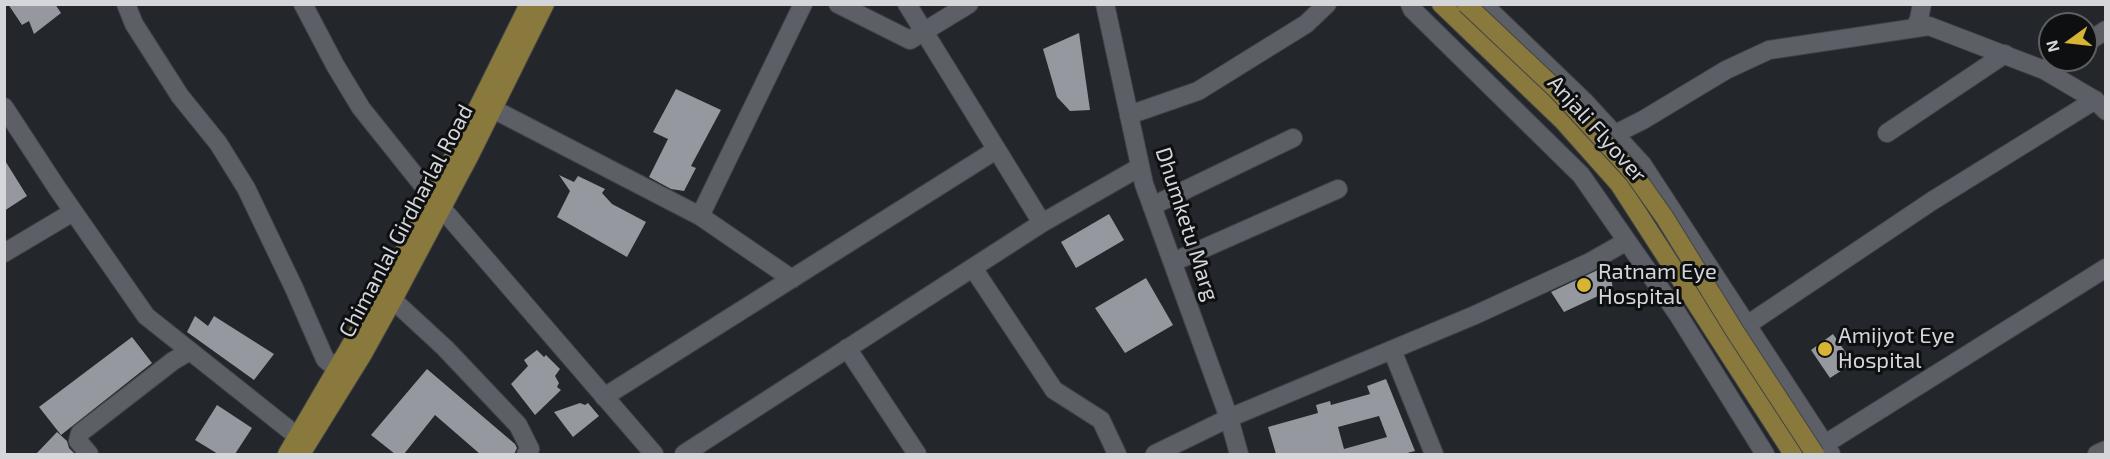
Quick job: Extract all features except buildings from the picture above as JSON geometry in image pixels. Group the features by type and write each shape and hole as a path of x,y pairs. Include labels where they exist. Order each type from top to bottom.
{"main road":[{"name":"Chimanlal Girdharlal Road","path":"301,454 363,354 393,300 529,4"},
{"name":"Chimanlal Girdharlal Road","path":"286,454 493,110 545,4"},
{"name":"Anjali Flyover","path":"1441,4 1563,121 1619,184 1793,454"},
{"name":"Anjali Flyover","path":"1466,4 1557,90 1634,174 1665,218 1736,333 1820,452"}],"street":[{"path":"126,4 134,24 180,96 218,143 246,188 325,359 337,369"},
{"path":"303,4 361,108 437,203 654,454"},
{"path":"700,216 803,4"},
{"path":"838,4 910,39 969,4"},
{"path":"907,4 1042,224"},
{"name":"Dhumketu Marg","path":"1105,4 1144,184 1229,418 1239,454"},
{"path":"1129,115 1198,91 1306,24 1327,4"},
{"path":"1410,4 1412,9 1581,175 1677,313 1766,454"},
{"path":"1915,28 1922,4"},
{"path":"1491,7 1585,102 1642,165 1747,325 1820,452 2106,268"},
{"path":"1615,134 1643,120 1726,70 1769,50 1929,26 2005,54 2038,62"},
{"path":"1887,132 2005,54"},
{"path":"1747,325 1932,201 2100,105 2060,72"},
{"path":"4,107 73,212 146,316 297,436"},
{"path":"493,110 700,216 792,279"},
{"path":"1152,206 1293,138"},
{"path":"604,397 996,150"},
{"path":"684,454 1042,224 1140,167"},
{"path":"1173,262 1338,189"},
{"path":"4,253 73,212"},
{"path":"1155,454 1229,418 1475,315 1590,262 1627,241"},
{"path":"973,268 1054,390 1101,420 1117,454"},
{"path":"393,300 445,348 518,425 530,449 526,454"},
{"path":"847,348 917,454"},
{"path":"1392,350 1434,454"},
{"path":"89,454 78,441 80,433 173,361 190,351"},
{"path":"2097,454 2106,450"}],"place":[{"name":"Ratnam Eye Hospital","path":"1584,285"},
{"name":"Amijyot Eye Hospital","path":"1825,349"}]}
